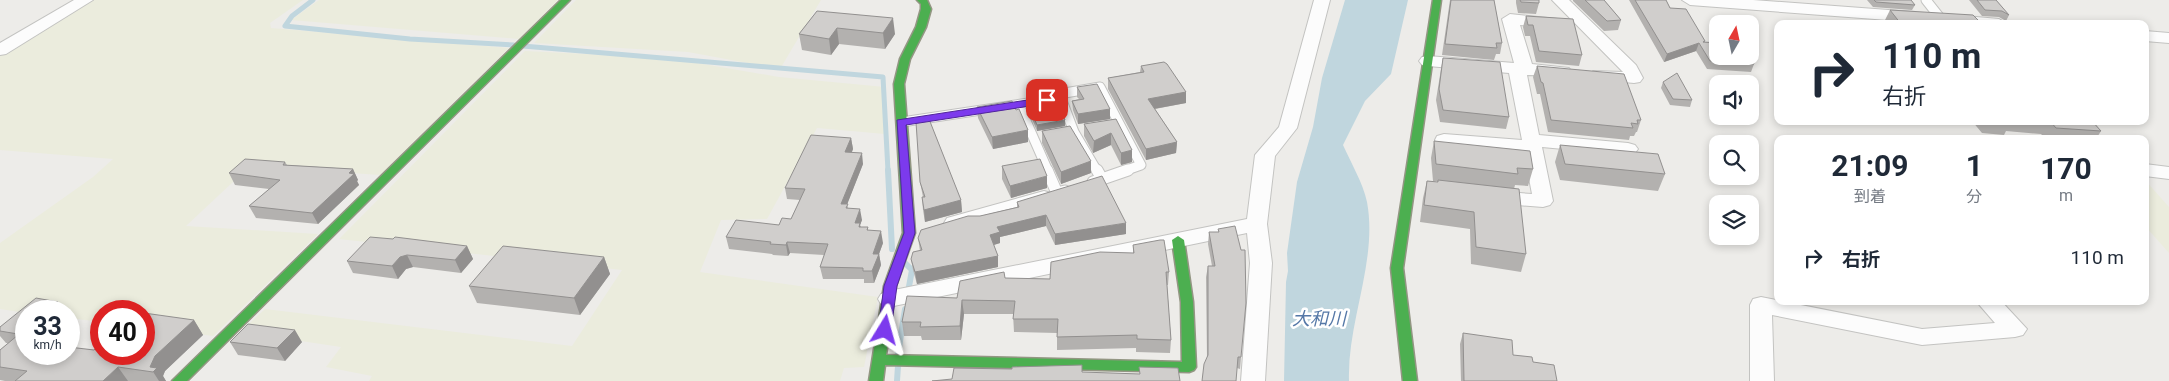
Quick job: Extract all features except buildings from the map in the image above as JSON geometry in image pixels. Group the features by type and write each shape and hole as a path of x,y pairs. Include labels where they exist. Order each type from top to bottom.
{"street":[{"path":"0,50 85,0"},
{"path":"178,381 566,0"},
{"path":"921,0 925,3 926,9 921,27 905,59 899,84 901,122 924,231"},
{"path":"1253,381 1261,264 1257,224 1265,155 1288,128 1322,0"},
{"path":"1410,381 1397,268 1419,186 1428,61 1437,0"},
{"path":"1428,61 1634,78 1630,69 1560,0"},
{"path":"1690,0 1837,5 1953,20"},
{"path":"1475,195 1543,201 1521,69 1510,19 1583,24"},
{"path":"2149,36 2169,38"},
{"path":"1444,140 1628,149"},
{"path":"2149,170 2169,173"},
{"path":"876,381 881,360 890,286 924,231 1072,188"},
{"path":"889,299 1257,224"},
{"path":"881,360 1189,367 1187,302 1178,240"},
{"path":"1762,381 1761,305 1922,336 2015,329 1991,305"}],"lane":[{"path":"1926,0 1941,19"},
{"path":"1019,105 1037,137 1072,188 1102,179 1141,165 1114,124 1100,87 1059,94 1075,131 1102,179"},
{"path":"901,122 1060,98"}],"shaded area":[{"path":"90,0 303,0 270,23 271,28 509,48 380,175 250,166 186,226 318,234 213,336 155,328 155,300 90,300 90,321 80,319 80,300 15,300 15,311 0,309 0,243 93,177 113,159 0,150 0,51"},
{"path":"319,0 558,0 519,39 291,20"},
{"path":"576,0 821,0 780,69 688,52 534,43"},
{"path":"525,51 668,58 779,77 885,87 885,134 817,128 767,219 721,220 700,272 878,297 864,367 844,368 840,381 369,381 372,376 326,367 341,347 240,332 265,309 572,346 622,270 339,239"},
{"path":"2149,184 2169,207 2169,253 2149,230"}],"water":[{"name":"大和川","path":"1345,0 1408,0 1391,74 1365,101 1343,145 1365,195 1369,224 1369,246 1353,336 1349,381 1284,381 1287,253 1297,182 1313,127 1322,78"}],"waterway":[{"path":"313,0 292,16 285,26 410,39 514,45"},
{"path":"523,46 883,77 888,171"},
{"path":"888,170 892,249"},
{"path":"906,264 912,270 908,292"},
{"path":"898,354 905,309"},
{"path":"897,381 898,366"}],"traffic: fast":[{"path":"179,381 566,0"},
{"path":"876,381 890,286 909,233 899,84 905,59 921,27 926,9 925,3 921,0"},
{"path":"1410,381 1397,268 1437,0"},
{"path":"881,360 1189,367 1187,302 1178,240"}],"route":[{"path":"885,330 890,286 910,233 901,122 1047,100"}]}
